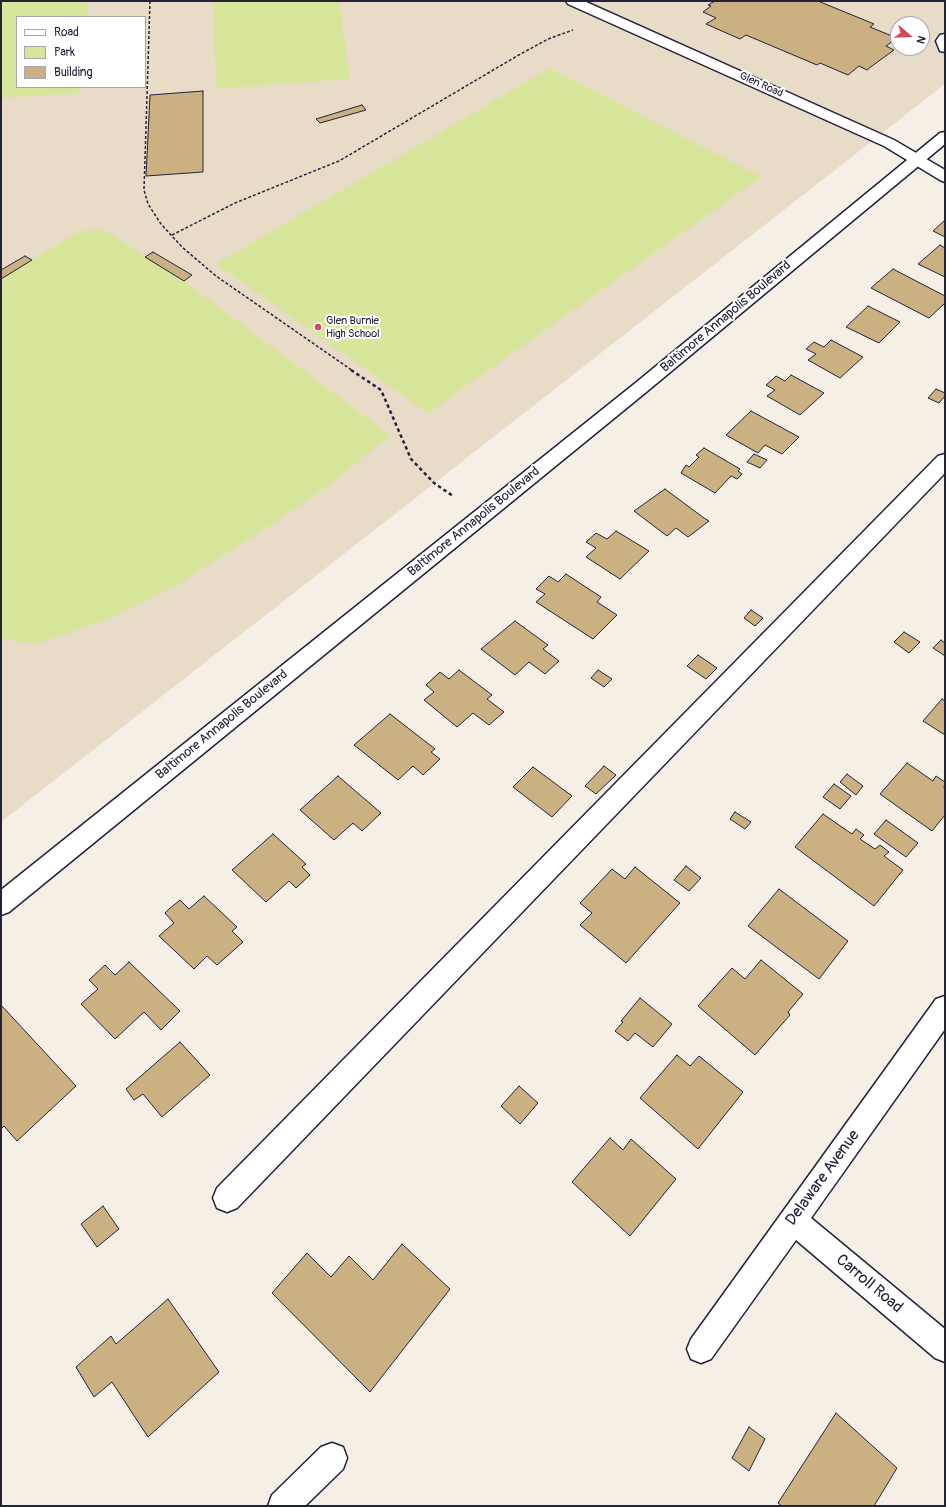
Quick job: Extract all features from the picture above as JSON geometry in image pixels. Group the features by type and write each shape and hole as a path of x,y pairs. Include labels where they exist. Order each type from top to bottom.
{"main road":[{"name":"Glen Road","path":"573,1 889,143 945,176"},
{"path":"945,38 943,41 945,48"},
{"name":"Baltimore Annapolis Boulevard","path":"1,904 639,389 945,136"},
{"path":"228,1198 945,461"},
{"name":"Delaware Avenue","path":"701,1349 945,1008"},
{"name":"Carroll Road","path":"793,1220 945,1348"},
{"path":"283,1506 332,1458"}],"path":[{"path":"150,1 144,190 148,204 161,224 182,247 216,276 380,390 411,459 434,483 453,496"},
{"path":"172,235 236,203 339,161 517,56 548,39 578,28"}],"shaded area":[{"name":"Glen Burnie High School","path":"1,1 945,1 945,84 1,822"}],"green space":[{"path":"1,1 88,1 87,16 16,16 16,88 80,88 80,93 1,98"},
{"path":"213,1 339,1 350,79 216,89"},
{"path":"550,68 761,177 428,413 216,264"},
{"path":"105,230 184,281 390,435 331,484 260,532 177,585 107,620 36,644 1,639 1,279 80,231"}],"building":[{"path":"715,1 818,1 874,24 870,27 890,35 890,43 886,46 890,48 890,53 867,70 859,66 848,75 820,63 817,65 746,35 740,39 706,24 716,18 703,12 711,6 708,5"},
{"path":"203,91 203,172 146,176 150,95"},
{"path":"362,105 366,110 320,123 316,119"},
{"path":"945,220 945,237 933,231"},
{"path":"940,245 945,248 945,277 918,264"},
{"path":"153,252 192,275 184,281 145,257"},
{"path":"25,256 32,260 1,279 1,270"},
{"path":"893,269 945,296 945,303 929,318 871,288"},
{"path":"868,306 900,322 879,343 846,327"},
{"path":"831,340 863,357 840,378 808,360 816,354 806,349 814,342 824,347"},
{"path":"791,375 824,393 800,415 767,396 775,390 766,385 776,376 785,381"},
{"path":"936,389 945,393 945,396 939,403 928,398"},
{"path":"751,411 799,437 782,454 765,445 758,453 726,435"},
{"path":"704,448 740,469 738,471 742,474 737,479 731,476 715,493 681,473 686,465 689,467 699,457 696,455"},
{"path":"754,454 767,460 760,468 747,462"},
{"path":"665,489 709,521 688,537 676,528 667,536 634,511"},
{"path":"616,531 649,551 620,579 586,557 596,548 586,542 596,533 607,539"},
{"path":"566,574 601,597 597,602 617,615 593,639 536,602 545,594 536,589 549,576 558,582"},
{"path":"751,610 763,618 755,626 744,618"},
{"path":"515,621 548,645 543,649 559,661 545,674 529,662 515,675 481,649"},
{"path":"904,632 920,642 909,653 894,642"},
{"path":"941,640 945,643 945,656 933,648"},
{"path":"698,655 717,668 706,679 687,666"},
{"path":"459,670 492,695 487,699 504,712 489,725 473,713 457,727 424,700 434,692 426,685 440,672 449,679"},
{"path":"598,670 612,679 604,687 591,678"},
{"path":"942,699 945,701 945,735 923,721"},
{"path":"390,714 435,749 431,752 440,759 423,775 413,766 398,780 354,745"},
{"path":"907,763 933,781 936,776 945,782 945,815 932,831 880,794"},
{"path":"604,766 616,775 596,794 585,786"},
{"path":"533,767 572,796 552,817 513,787"},
{"path":"847,774 863,786 856,795 840,782"},
{"path":"338,776 381,813 362,831 353,823 334,840 300,810"},
{"path":"834,784 851,796 840,809 823,797"},
{"path":"735,812 751,822 745,829 730,819"},
{"path":"823,814 852,834 856,829 864,835 860,839 875,849 880,845 889,852 884,856 903,870 874,906 795,847"},
{"path":"886,820 918,843 906,857 874,834"},
{"path":"273,834 306,864 302,867 310,875 296,888 289,881 266,902 232,870"},
{"path":"686,866 701,878 689,891 674,880"},
{"path":"635,867 680,903 626,963 580,925 592,913 580,903 612,869 625,879"},
{"path":"779,889 848,941 819,979 748,926"},
{"path":"204,896 237,927 232,931 243,942 217,965 207,956 194,969 159,936 174,923 165,913 169,909 180,900 189,909"},
{"path":"761,960 803,994 788,1012 790,1015 755,1055 698,1006 732,968 745,979"},
{"path":"129,962 180,1011 161,1030 144,1012 115,1039 81,1004 98,989 89,980 105,965 115,975"},
{"path":"640,998 672,1024 653,1047 635,1033 628,1041 615,1031 623,1022 621,1021"},
{"path":"1,1005 76,1086 17,1141 4,1126 1,1129"},
{"path":"180,1042 210,1075 162,1117 143,1094 134,1100 126,1089"},
{"path":"677,1055 690,1066 699,1056 743,1092 698,1149 640,1098"},
{"path":"519,1086 538,1103 520,1124 501,1106"},
{"path":"610,1138 623,1150 631,1139 676,1179 630,1236 572,1182"},
{"path":"103,1206 119,1229 97,1247 81,1224"},
{"path":"402,1244 450,1289 370,1392 272,1293 307,1253 331,1277 349,1256 373,1280"},
{"path":"168,1299 219,1372 148,1437 112,1382 94,1397 76,1367 111,1336 116,1344"},
{"path":"836,1413 897,1468 874,1506 782,1506 778,1503"},
{"path":"749,1427 765,1439 749,1471 732,1458"}],"place":[{"name":"Glen Burnie High School","path":"318,327"}]}
